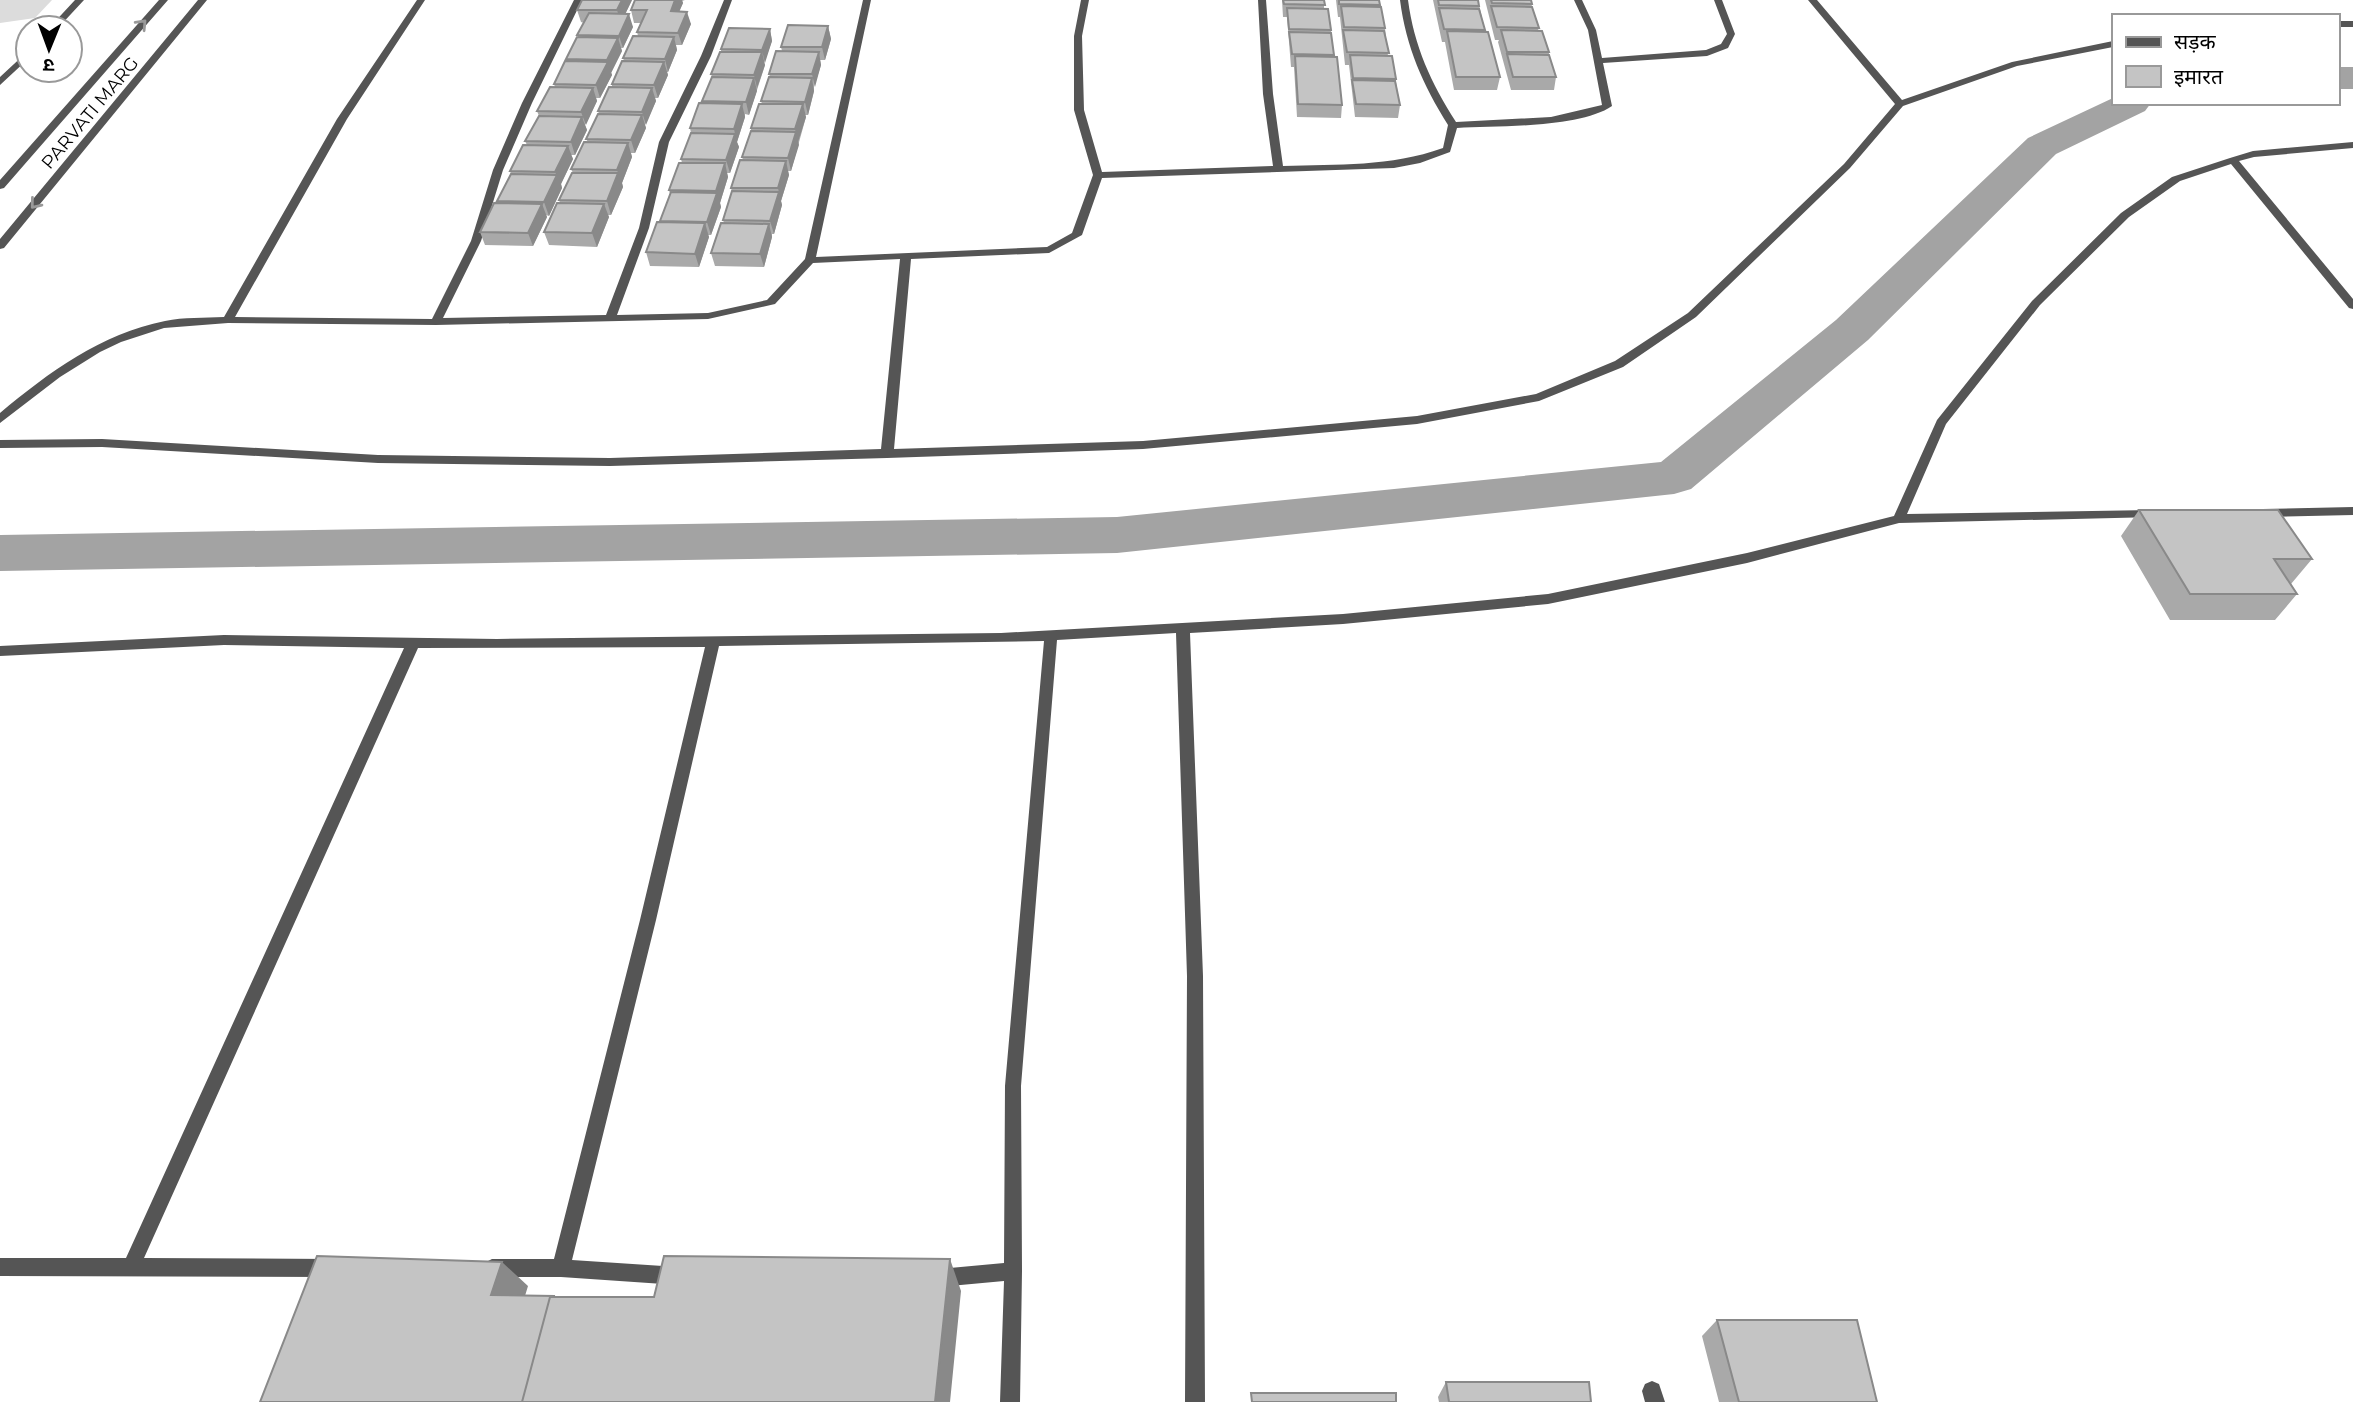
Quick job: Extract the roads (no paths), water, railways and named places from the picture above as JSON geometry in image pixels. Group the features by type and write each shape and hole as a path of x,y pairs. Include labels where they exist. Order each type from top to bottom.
{"street":[{"path":"66,14 80,0"},
{"name":"PARVATI MARG","path":"0,186 57,126 120,48 164,0"},
{"name":"PARVATI MARG","path":"0,246 203,0"},
{"path":"228,320 342,119 421,0"},
{"path":"436,322 476,241 498,170 527,103 578,0"},
{"path":"611,316 644,228 664,142 706,56 728,0"},
{"path":"0,419 86,352 121,337 165,325 228,320 436,322 611,316 708,316 771,302 810,260 867,0"},
{"path":"810,260 1049,250 1077,235 1098,175 1079,110 1079,36 1085,0"},
{"path":"1262,0 1268,94 1279,170"},
{"path":"1098,175 1279,170 1418,161 1447,150 1453,125 1424,82 1406,26 1404,0"},
{"path":"1453,125 1561,118 1587,114 1607,106 1592,30 1577,0"},
{"path":"1598,61 1707,54 1725,46 1731,34 1718,0"},
{"path":"1812,0 1900,104"},
{"path":"0,444 102,443 378,459 610,463 1143,445 1417,421 1539,397 1619,364 1692,315 1847,166 1900,104 2015,64 2112,44"},
{"path":"0,82 14,68"},
{"path":"1899,519 1941,423 2035,303 2125,215 2176,178 2233,160 2253,154 2353,145"},
{"path":"2233,160 2353,306"},
{"path":"887,454 906,256"},
{"path":"2243,513 2353,511"},
{"path":"1,652 224,640 414,643 713,642 1051,636 1343,619 1548,599 1747,558 1899,519 2160,514"},
{"path":"1182,628 1195,976 1195,1402"},
{"path":"1010,1402 1013,1086 1051,636"},
{"path":"561,1268 648,920 713,642"},
{"path":"131,1267 414,643"},
{"path":"0,1267 353,1268"},
{"path":"477,1268 561,1268 693,1277"},
{"path":"915,1280 1013,1271"}],"waterway":[{"path":"2339,78 2353,78"},
{"path":"0,553 1117,535 1674,477 1852,330 2042,146 2128,105"}]}
